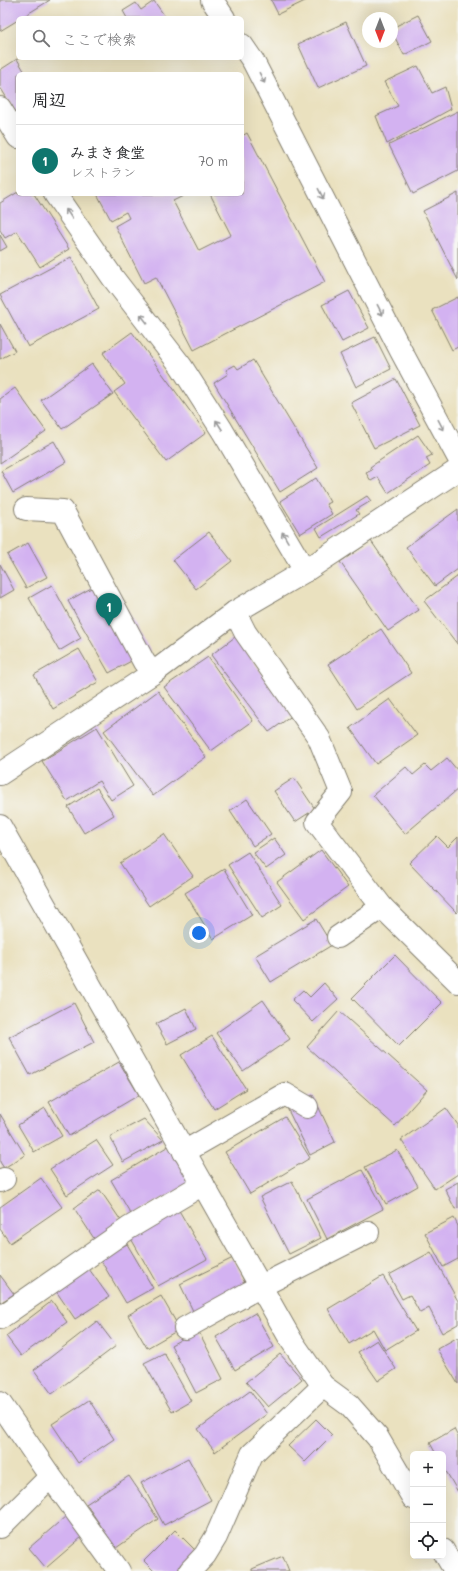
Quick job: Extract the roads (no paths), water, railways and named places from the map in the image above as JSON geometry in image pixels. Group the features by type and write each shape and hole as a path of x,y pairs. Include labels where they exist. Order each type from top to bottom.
{"street":[{"path":"212,0 223,16"},
{"path":"0,774 153,673 235,612 305,571 457,471 401,351 253,61 244,48"},
{"path":"0,108 16,134"},
{"path":"56,196 113,278 181,366 222,430 305,571"},
{"path":"26,509 63,511 144,662 153,673"},
{"path":"235,612 245,632 318,738 341,792 317,822 382,908 458,982"},
{"path":"0,826 291,1340 323,1386 349,1405 378,1438 410,1493"},
{"path":"338,937 382,908"},
{"path":"184,1152 285,1094 307,1107"},
{"path":"0,1318 129,1228 202,1184"},
{"path":"185,1328 260,1286 368,1232"},
{"path":"190,1571 205,1555 216,1537 252,1454 323,1386"},
{"path":"0,1403 50,1477 119,1571"},
{"path":"0,1527 50,1477"},
{"path":"446,1555 455,1571"}],"place":[{"name":"みまき食堂","path":"109,626"}]}
